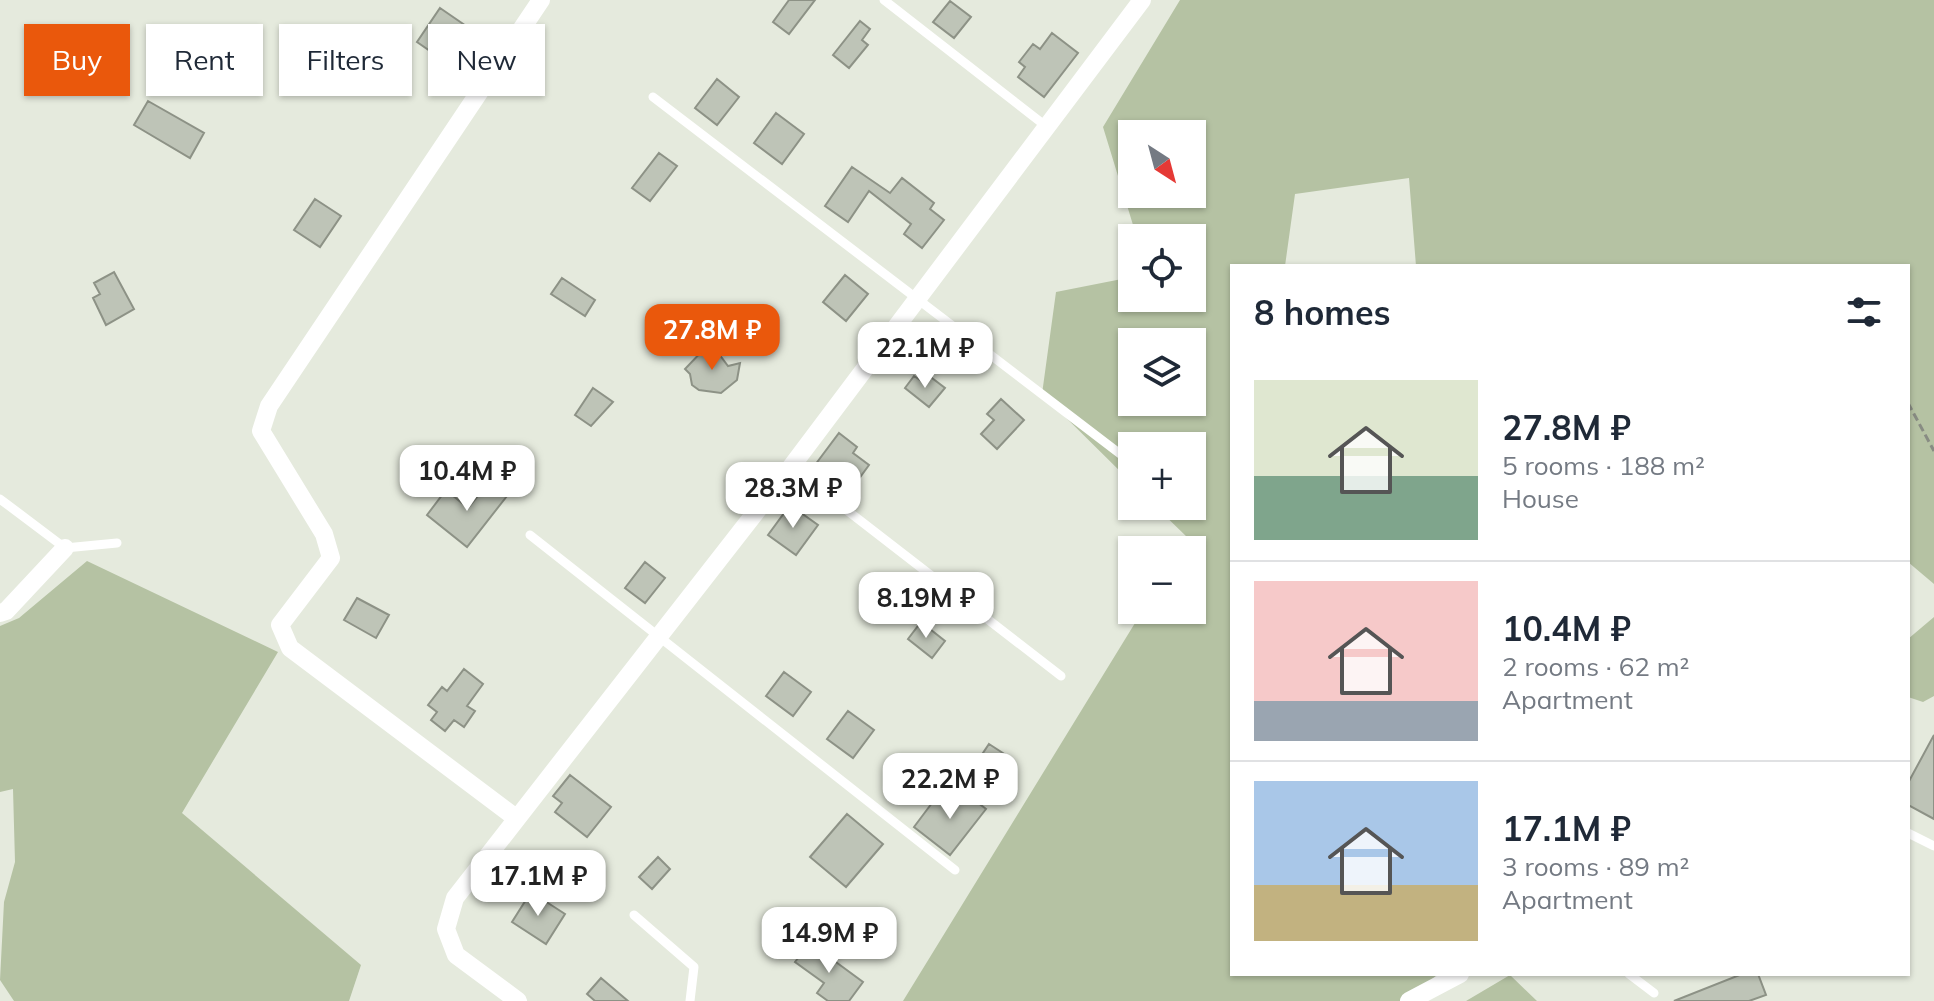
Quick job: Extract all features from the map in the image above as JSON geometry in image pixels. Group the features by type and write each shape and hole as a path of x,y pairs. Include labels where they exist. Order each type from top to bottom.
{"street":[{"path":"516,818 290,648 280,625 331,558 324,534 261,431 269,406 541,0"},
{"path":"518,1001 456,955 446,929 455,898 791,467 1142,0"},
{"path":"0,613 6,611 65,548"},
{"path":"1409,1001 1456,976"}],"lane":[{"path":"884,0 1047,127"},
{"path":"653,97 1118,452"},
{"path":"791,467 1061,676"},
{"path":"0,499 65,548 117,543"},
{"path":"530,535 955,870"},
{"path":"1910,834 1934,846"},
{"path":"634,915 694,967 690,1001"},
{"path":"1632,976 1654,993"}],"path":[{"path":"1910,407 1934,451"}],"green space":[{"path":"1180,0 1934,0 1934,584 1910,564 1910,264 1416,264 1409,178 1295,194 1285,264 1230,264 1230,976 1436,976 1407,1001 903,1001 1134,624 1206,624 1206,536 1186,536 1169,520 1206,520 1206,432 1118,432 1118,469 1042,394 1056,292 1118,280 1118,312 1206,312 1206,224 1133,224 1128,208 1206,208 1206,120 1118,120 1118,176 1103,127"},
{"path":"87,561 278,652 182,813 361,965 349,1001 14,1001 0,980 4,902 15,862 13,789 0,792 0,626 19,618"},
{"path":"1934,617 1934,696 1923,702 1910,698 1910,637"},
{"path":"1511,976 1537,1001 1466,1001"}],"building":[{"path":"789,0 815,0 789,34 773,22"},
{"path":"950,1 971,17 954,38 933,22"},
{"path":"440,8 463,24 429,24"},
{"path":"860,21 870,29 862,40 868,45 849,68 833,55"},
{"path":"428,26 428,50 417,42"},
{"path":"1052,33 1078,53 1044,97 1018,77 1025,67 1019,62 1033,44 1040,49"},
{"path":"717,79 739,97 717,125 695,108"},
{"path":"148,101 204,133 190,158 134,125"},
{"path":"776,113 804,134 782,164 754,143"},
{"path":"659,153 677,166 650,201 632,188"},
{"path":"852,167 890,193 902,178 934,203 930,209 944,220 922,248 904,234 911,224 869,191 848,222 825,206"},
{"path":"315,199 341,216 320,247 294,230"},
{"path":"114,272 134,309 106,325 93,298 100,294 94,283"},
{"path":"845,275 868,294 846,321 823,302"},
{"path":"562,278 595,300 585,316 551,294"},
{"path":"706,347 719,354 728,366 740,363 737,380 721,393 699,390 692,385 690,374 685,369"},
{"path":"928,375 945,388 929,407 905,388 914,376 923,382"},
{"path":"593,388 613,402 591,426 575,415"},
{"path":"1001,399 1024,420 997,449 981,434 994,420 987,414"},
{"path":"839,433 857,447 853,453 869,465 850,491 815,465"},
{"path":"489,482 507,496 467,547 427,515 446,490 468,508"},
{"path":"790,505 818,525 796,555 768,535"},
{"path":"645,562 665,578 645,603 625,588"},
{"path":"357,598 389,615 376,638 344,620"},
{"path":"921,622 945,641 932,658 908,639"},
{"path":"464,669 483,684 467,706 475,711 464,727 454,720 445,731 431,720 437,712 428,705 442,687 447,691"},
{"path":"784,672 811,692 793,716 766,696"},
{"path":"848,711 874,730 853,758 827,739"},
{"path":"1934,735 1934,819 1910,806 1910,779"},
{"path":"989,744 1009,757 999,772 979,759"},
{"path":"570,775 611,807 587,837 555,812 562,803 553,796"},
{"path":"959,788 986,809 950,855 914,827 935,799 945,806"},
{"path":"847,814 883,844 846,887 810,857"},
{"path":"658,857 670,869 652,889 639,877"},
{"path":"531,892 565,914 546,944 512,922"},
{"path":"810,943 863,982 849,1001 828,1001 817,993 824,983 795,962"},
{"path":"1737,976 1759,976 1766,995 1749,1001 1674,1001"},
{"path":"601,978 628,1001 595,1001 587,994"}]}
